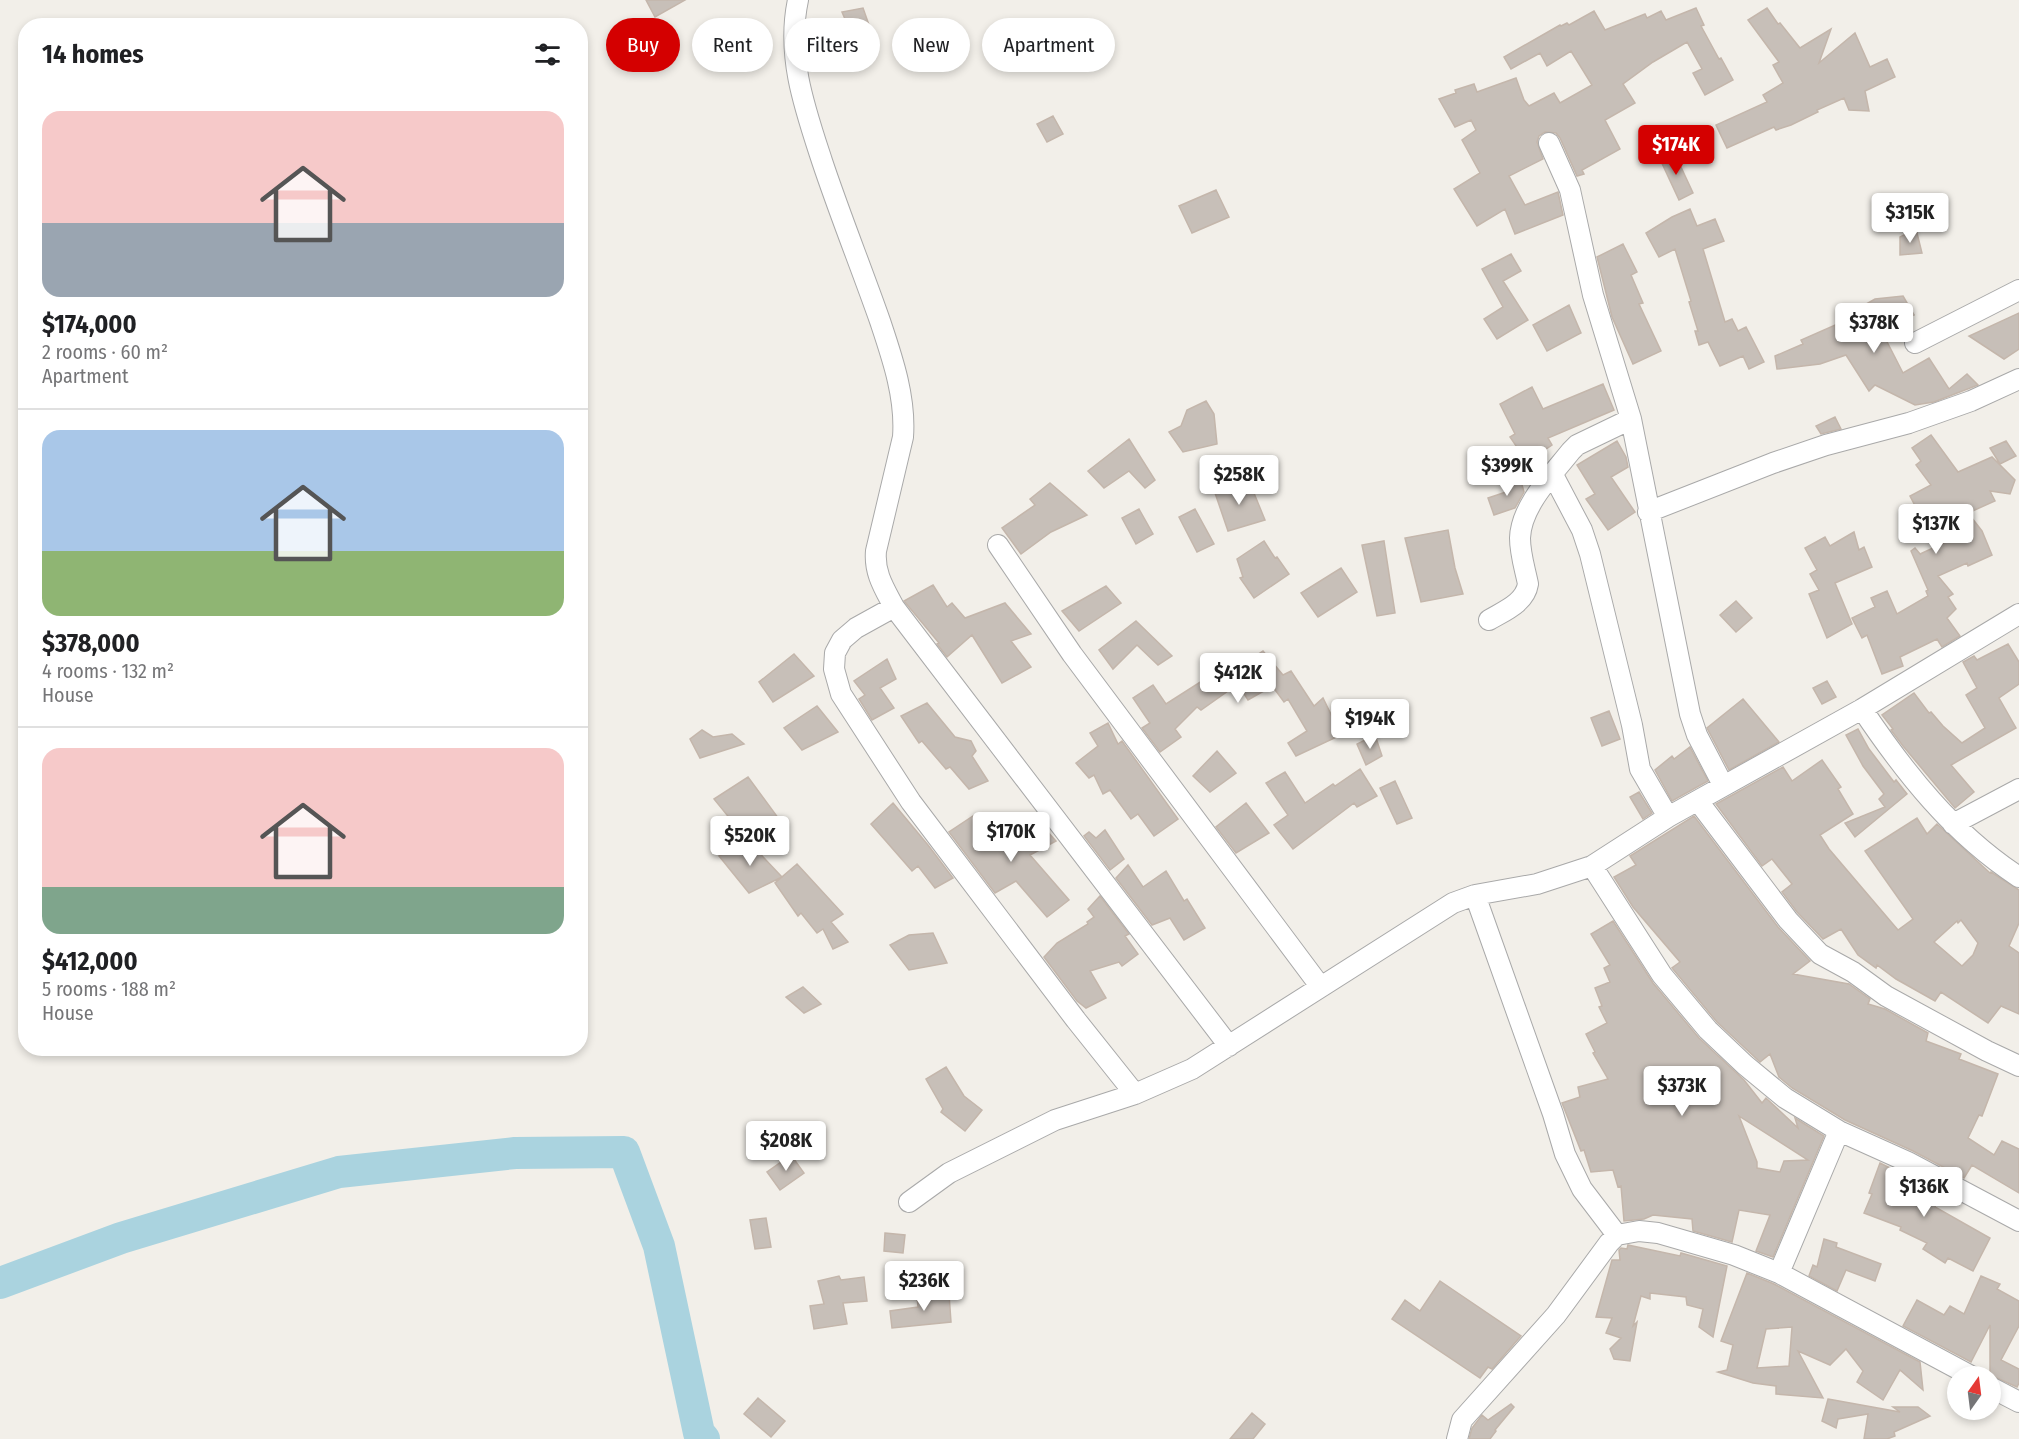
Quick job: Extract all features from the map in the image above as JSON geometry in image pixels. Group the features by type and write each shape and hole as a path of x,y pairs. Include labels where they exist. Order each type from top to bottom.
{"street":[{"path":"798,0 794,39 796,74 810,126 887,342 901,395 904,421 900,452 879,534 875,562 877,574 894,607 1229,1046"},
{"path":"1549,143 1570,190 1593,296 1631,419 1690,714 1697,735 1723,785"},
{"path":"1915,343 2019,290"},
{"path":"1648,512 1784,459 1826,445 1909,423 1960,405 2019,379"},
{"path":"1489,620 1519,602 1527,591 1528,584 1520,537 1530,507 1577,445 1631,419"},
{"path":"1553,475 1582,530 1590,554 1641,769 1668,817"},
{"path":"998,544 1072,654 1320,986"},
{"path":"894,607 856,628 842,640 835,653 834,669 841,694 911,802 1135,1094"},
{"path":"909,1202 949,1173 1055,1120 1135,1094 1192,1069 1453,903 1474,895 1537,884 1592,866 1668,817 1862,709 2019,614"},
{"path":"1862,709 1897,761 1953,824 1972,842 2019,877"},
{"path":"1953,824 2019,789"},
{"path":"1698,801 1788,920 1820,954 1853,972 1886,996 2019,1066"},
{"path":"1592,866 1662,975 1708,1030 1745,1065 1785,1098 1839,1131 1908,1162 2019,1221"},
{"path":"1474,895 1553,1114 1564,1154 1582,1189 1617,1235"},
{"path":"1779,1273 1839,1131"},
{"path":"1457,1439 1462,1420 1556,1315 1617,1235 1639,1231 1658,1233 1734,1255 1779,1273 1952,1366"},
{"path":"2001,1393 2019,1402"}],"building":[{"path":"646,0 685,0 655,17"},
{"path":"863,8 867,18 845,18 842,12"},
{"path":"1696,8 1704,25 1701,26 1733,80 1705,95 1693,73 1702,69 1687,42 1653,62 1623,84 1635,103 1605,120 1620,149 1582,170 1584,174 1577,176 1560,138 1556,133 1545,132 1539,136 1537,142 1543,159 1509,176 1525,205 1558,192 1563,215 1515,234 1505,209 1477,226 1454,189 1480,173 1462,140 1476,130 1471,120 1455,127 1439,99 1456,93 1455,90 1474,84 1477,92 1516,78 1524,100 1529,106 1554,93 1560,103 1592,85 1571,51 1547,66 1540,53 1511,69 1504,57 1560,25 1567,23 1569,25 1594,11 1605,30 1645,14 1647,18 1661,11 1666,20"},
{"path":"1767,8 1800,48 1831,29 1819,63 1855,33 1870,67 1887,59 1895,77 1865,91 1869,111 1849,110 1844,98 1791,125 1776,130 1774,127 1727,148 1716,125 1767,102 1763,95 1783,83 1773,65 1779,62 1748,20"},
{"path":"1053,116 1063,134 1047,142 1037,124"},
{"path":"1674,152 1693,193 1679,200 1660,159"},
{"path":"1216,190 1229,217 1192,233 1179,206"},
{"path":"1690,209 1697,226 1715,219 1724,241 1703,249 1725,322 1732,319 1738,331 1746,327 1764,362 1749,369 1743,356 1720,366 1708,342 1699,345 1695,331 1698,331 1689,302 1691,301 1675,249 1659,257 1646,233"},
{"path":"1916,229 1922,253 1900,255 1900,237"},
{"path":"1623,244 1637,272 1631,275 1643,303 1639,304 1661,351 1633,364 1612,317 1597,257"},
{"path":"1511,254 1521,271 1503,281 1528,320 1497,339 1484,319 1503,307 1482,269"},
{"path":"1903,296 1914,315 1881,330 1903,373 1929,358 1949,389 1967,374 1978,385 1934,402 1915,405 1875,385 1869,391 1846,355 1820,364 1777,369 1775,356 1803,344 1801,340 1840,323 1838,320 1875,299"},
{"path":"1569,305 1581,333 1547,351 1533,325"},
{"path":"2019,313 2019,349 2004,359 1969,336"},
{"path":"1603,384 1614,410 1548,438 1552,445 1527,462 1510,437 1515,434 1500,404 1532,387 1543,409"},
{"path":"1206,401 1214,414 1217,444 1183,452 1169,432 1181,426 1187,410"},
{"path":"1835,417 1841,429 1821,434 1816,426"},
{"path":"1931,435 1958,472 1992,457 2015,480 2010,494 1990,491 1995,501 1968,513 1982,531 1992,555 1938,576 1953,594 1948,597 1956,609 1947,618 1960,636 1942,647 1937,639 1900,657 1903,666 1882,674 1867,635 1862,638 1852,618 1875,607 1871,598 1887,591 1897,614 1928,596 1926,591 1928,590 1911,551 1915,548 1920,554 1944,543 1930,515 1922,519 1910,496 1931,485 1916,465 1921,461 1912,448"},
{"path":"1129,439 1155,480 1145,488 1129,471 1104,488 1088,471"},
{"path":"1617,441 1626,457 1628,467 1611,477 1635,512 1608,530 1586,499 1595,494 1577,465"},
{"path":"2006,441 2016,456 2000,464 1990,448"},
{"path":"1520,478 1524,492 1515,508 1494,515 1488,498 1506,492 1503,484"},
{"path":"1249,481 1265,520 1228,531 1215,493"},
{"path":"1050,483 1087,515 1051,532 1021,554 1002,528 1035,505 1030,499"},
{"path":"1139,509 1153,534 1136,544 1122,518"},
{"path":"1195,509 1214,544 1197,552 1179,517"},
{"path":"1448,530 1455,568 1463,594 1421,602 1405,538"},
{"path":"1854,532 1859,550 1864,547 1872,567 1835,583 1852,624 1827,638 1809,594 1819,590 1810,574 1817,570 1805,548 1825,537 1830,546"},
{"path":"1264,541 1289,574 1254,598 1240,578 1243,577 1237,559"},
{"path":"1384,541 1395,613 1377,616 1362,545"},
{"path":"1341,568 1357,592 1318,617 1301,593"},
{"path":"933,585 947,607 952,603 965,618 1005,603 1031,634 1011,641 1031,667 1002,683 972,635 947,657 937,644 939,643 904,601"},
{"path":"1106,586 1121,603 1079,631 1062,611"},
{"path":"1736,601 1752,618 1736,632 1720,615"},
{"path":"1136,621 1172,656 1158,665 1137,645 1113,669 1099,650"},
{"path":"2008,644 2019,662 2019,684 1999,698 2016,728 1951,765 1974,792 1955,808 1903,746 1882,715 1914,693 1929,713 1931,712 1962,743 1985,728 1966,695 1977,688 1963,662 1974,656 1977,660"},
{"path":"1263,651 1283,675 1291,671 1314,706 1323,698 1341,735 1296,756 1288,743 1307,731 1288,699 1284,702 1273,687 1248,700 1238,684 1201,710 1197,707 1175,729 1181,737 1160,752 1142,728 1150,723 1133,698 1153,685 1166,704 1224,667 1227,675"},
{"path":"794,654 814,676 773,702 759,682"},
{"path":"887,659 896,679 880,688 894,708 872,720 859,699 865,695 854,681"},
{"path":"1827,681 1836,697 1822,704 1813,688"},
{"path":"1743,699 1779,742 1729,770 1707,728"},
{"path":"927,703 955,737 971,741 976,751 972,756 988,781 969,789 950,767 946,769 922,741 919,743 901,716"},
{"path":"817,706 838,732 802,750 784,728"},
{"path":"1609,711 1620,739 1602,746 1591,718"},
{"path":"1108,723 1118,744 1122,741 1178,819 1154,836 1138,814 1131,819 1110,790 1103,794 1094,775 1089,778 1076,763 1098,746 1090,733"},
{"path":"1858,729 1869,749 1894,782 1896,780 1907,794 1855,837 1845,823 1885,807 1879,799 1884,794 1863,766 1846,735"},
{"path":"702,730 713,737 732,734 744,744 700,758 690,739"},
{"path":"1375,735 1382,756 1366,765 1357,744"},
{"path":"1690,747 1708,781 1672,801 1655,770 1672,756 1674,759"},
{"path":"1217,751 1236,773 1210,792 1193,776"},
{"path":"1822,760 1841,787 1838,789 1853,814 1820,835 1829,849 1898,930 1913,919 1865,851 1917,818 1927,834 1937,824 1990,873 2019,890 2019,923 2009,946 2019,953 2019,1014 2001,1006 1988,1023 1941,992 1935,1001 1896,979 1877,965 1876,968 1858,955 1841,929 1823,939 1797,912 1782,892 1792,884 1772,859 1762,866 1716,804 1783,767 1792,781","holes":["1961,920 1978,943 1973,955 1962,966 1934,942"]},
{"path":"1360,769 1377,796 1357,807 1354,803 1293,849 1274,825 1288,815 1266,783 1285,772 1305,803"},
{"path":"748,777 787,830 748,841 714,799"},
{"path":"1395,781 1412,818 1397,824 1380,788"},
{"path":"1639,792 1652,813 1643,819 1630,797"},
{"path":"893,803 953,878 935,888 918,866 912,871 871,824"},
{"path":"1246,803 1269,833 1236,853 1216,827"},
{"path":"973,816 1000,848 1023,831 1028,835 1044,828 1056,841 1030,855 1069,900 1047,917 1016,881 995,893 949,832"},
{"path":"1694,816 1778,927 1810,961 1793,974 1849,984 1870,999 1868,1004 1885,1009 1928,1033 1926,1041 1961,1054 1959,1059 1998,1074 1982,1116 1979,1115 1968,1138 1994,1155 2002,1141 2019,1149 2019,1193 1972,1165 1964,1178 1913,1151 1845,1120 1792,1088 1779,1077 1770,1054 1760,1062 1717,1022 1672,968 1680,962 1633,907 1614,877 1636,865 1630,856"},
{"path":"1105,830 1124,859 1110,870 1084,836 1089,832 1096,838"},
{"path":"748,841 782,877 749,893 719,856"},
{"path":"797,864 843,914 831,922 848,942 833,949 823,929 817,933 801,913 798,916 775,883"},
{"path":"1128,865 1143,887 1166,871 1184,901 1187,899 1205,928 1184,940 1170,918 1152,925 1116,878"},
{"path":"1100,896 1129,934 1125,936 1138,954 1122,966 1119,962 1090,971 1106,998 1086,1008 1077,1001 1044,957 1057,943 1088,924 1087,922 1094,917 1088,909"},
{"path":"1613,921 1653,983 1699,1038 1744,1080 1762,1103 1766,1098 1798,1128 1795,1118 1824,1136 1773,1257 1756,1251 1770,1215 1739,1210 1732,1242 1693,1231 1692,1219 1653,1215 1644,1219 1624,1221 1621,1186 1618,1187 1613,1170 1591,1172 1584,1150 1581,1151 1562,1103 1580,1097 1578,1087 1608,1079 1593,1053 1595,1052 1586,1034 1607,1023 1599,1007 1602,1006 1595,988 1610,982 1604,968 1610,965 1591,934","holes":["1739,1116 1808,1160 1784,1161 1780,1172 1757,1168 1757,1162"]},
{"path":"933,933 947,963 909,970 890,945 909,935"},
{"path":"803,987 821,1004 804,1013 786,997"},
{"path":"946,1067 964,1096 982,1110 965,1131 941,1112 943,1109 926,1079"},
{"path":"791,1155 804,1173 780,1190 767,1172"},
{"path":"1880,1163 1940,1193 1935,1207 1990,1238 1973,1271 1948,1258 1945,1263 1923,1249 1927,1243 1900,1230 1901,1227 1864,1213 1872,1194 1869,1193"},
{"path":"766,1218 771,1247 755,1249 750,1220"},
{"path":"885,1233 905,1235 903,1253 884,1251"},
{"path":"1824,1239 1837,1243 1836,1247 1881,1264 1875,1281 1846,1270 1837,1291 1809,1276 1813,1265 1817,1267"},
{"path":"1628,1245 1680,1256 1681,1253 1727,1266 1713,1337 1699,1327 1703,1309 1687,1305 1686,1297 1650,1293 1650,1299 1641,1296 1633,1326 1637,1322 1630,1361 1614,1359 1610,1349 1621,1338 1606,1333 1612,1318 1596,1317 1612,1260 1620,1260 1619,1250 1627,1249"},
{"path":"1747,1273 1774,1284 1920,1362 1923,1390 1900,1370 1883,1400 1857,1382 1863,1371 1846,1349 1830,1365 1798,1351 1823,1398 1776,1394 1776,1386 1753,1383 1718,1372 1727,1370 1733,1345 1721,1341","holes":["1792,1327 1789,1366 1757,1368 1766,1329"]},
{"path":"839,1276 841,1280 864,1277 867,1301 843,1303 847,1324 814,1329 810,1306 824,1304 818,1281"},
{"path":"1981,1276 2000,1284 1997,1289 2019,1301 2019,1326 2001,1360 2019,1369 2017,1387 2001,1380 2001,1366 1990,1366 1990,1325 1971,1362 1903,1326 1917,1300 1944,1315 1950,1306 1964,1314"},
{"path":"1440,1281 1521,1336 1492,1369 1488,1367 1480,1378 1392,1319 1405,1300 1420,1311"},
{"path":"949,1294 951,1322 892,1328 890,1311 918,1307 917,1296"},
{"path":"758,1398 785,1421 771,1437 744,1414"},
{"path":"1828,1399 1900,1412 1893,1407 1918,1407 1930,1416 1894,1432 1895,1436 1887,1439 1864,1439 1868,1414 1838,1419 1836,1428 1822,1421"},
{"path":"1511,1404 1514,1407 1490,1439 1469,1439 1472,1428 1482,1415 1488,1420"},
{"path":"1252,1413 1265,1424 1253,1439 1230,1439"}],"waterway":[{"path":"0,1283 121,1238 339,1172 515,1153 624,1152 659,1246 699,1433 704,1439"}]}
